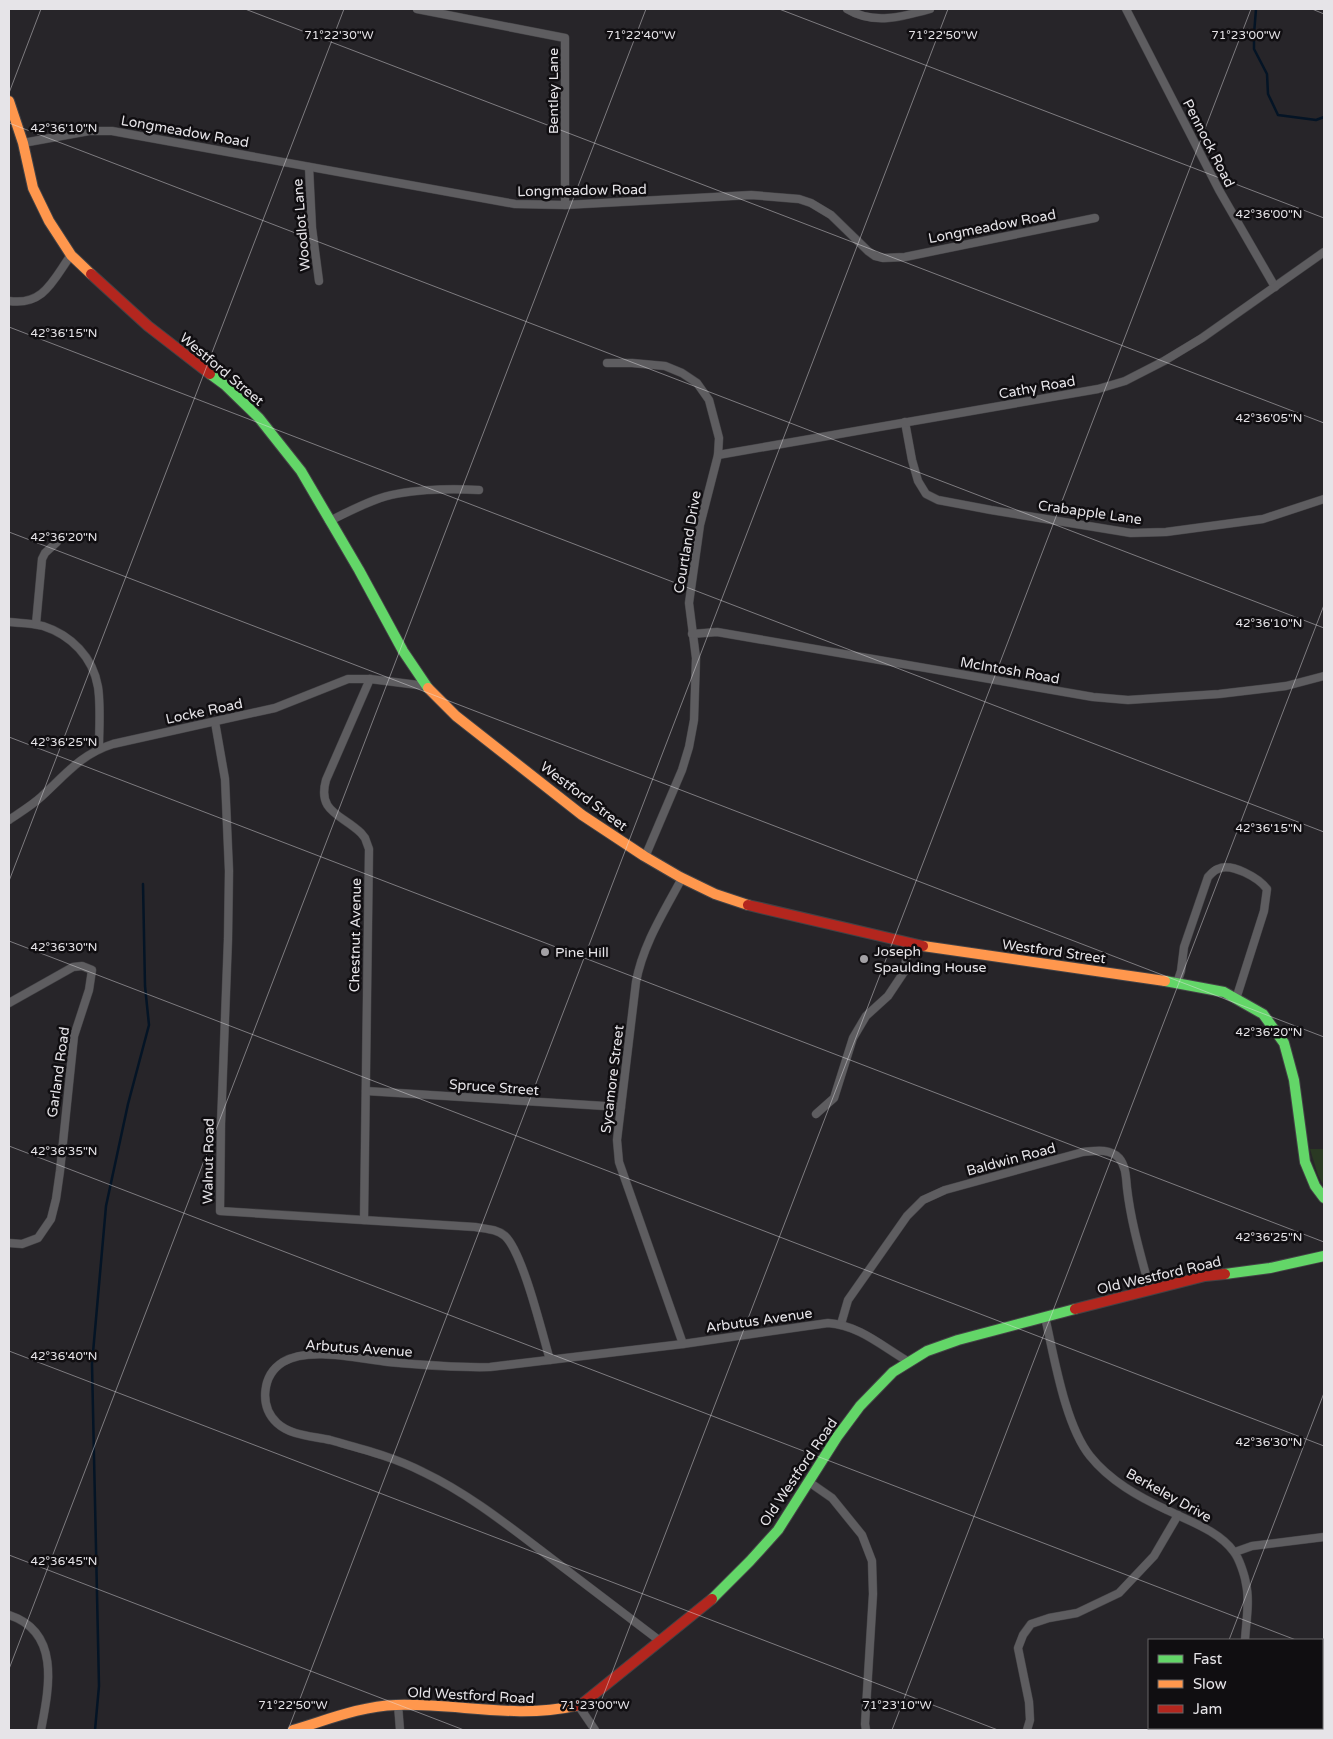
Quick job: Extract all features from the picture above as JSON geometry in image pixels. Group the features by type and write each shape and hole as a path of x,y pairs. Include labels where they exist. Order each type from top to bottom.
{"main road":[{"name":"Westford Street","path":"9,101 23,143 33,188 49,221 71,255 127,308 225,385 259,418 301,471 426,686 456,716 582,815 645,857 682,878 740,904 910,943 1177,983 1224,992 1263,1014 1284,1043 1294,1080 1305,1162 1315,1186 1324,1198"},
{"name":"Old Westford Road","path":"293,1730 370,1709 398,1705 537,1712 578,1705 718,1594 778,1530 837,1437 860,1406 893,1372 927,1351 958,1340 1205,1276 1270,1268 1324,1256"}],"street":[{"name":"Bentley Lane","path":"418,9 565,38 565,205"},
{"path":"847,9 862,16 877,19 899,18 930,9"},
{"name":"Pennock Road","path":"1126,9 1219,190 1275,287"},
{"name":"Longmeadow Road","path":"23,143 89,131 112,131 515,204 565,205 751,195 799,199 811,203 826,212 875,256 883,258 904,256 1095,218"},
{"name":"Woodlot Lane","path":"309,167 312,228 319,281"},
{"name":"Cathy Road","path":"718,455 1098,389 1126,381 1202,338 1324,252"},
{"path":"9,301 26,302 40,296 71,255"},
{"name":"Courtland Drive","path":"607,363 665,366 682,373 697,383 709,400 719,438 718,455 700,525 692,569 689,604 696,658 694,720 689,748 682,770 645,857"},
{"name":"Crabapple Lane","path":"906,422 912,460 918,481 926,494 938,500 991,510 1131,533 1157,532 1263,519 1324,499"},
{"path":"329,521 376,499 407,493 458,488 479,490"},
{"path":"36,624 42,559 45,553 57,542"},
{"path":"9,622 36,624 64,636 84,653 96,676 98,688 98,749"},
{"name":"McIntosh Road","path":"692,634 718,632 1093,697 1128,700 1219,694 1286,686 1324,676"},
{"name":"Locke Road","path":"9,820 39,799 74,765 98,749 129,739 275,708 348,679 370,679 426,686"},
{"name":"Chestnut Avenue","path":"364,1220 368,850 365,838 361,833 326,805 323,794 326,780 370,679"},
{"name":"Walnut Road","path":"215,722 225,779 229,870 220,1211 476,1227 496,1230 509,1241 521,1267 550,1360"},
{"path":"1177,983 1182,971 1184,947 1208,877 1218,869 1228,867 1261,881 1267,889 1264,911 1236,999"},
{"name":"Sycamore Street","path":"682,878 650,938 641,960 636,982 617,1140 620,1162 683,1344"},
{"path":"816,1114 834,1098 852,1038 866,1016 888,996 904,972 910,943"},
{"name":"Garland Road","path":"9,1003 73,967 82,966 92,970 74,1036 57,1190 51,1219 38,1238 22,1244 9,1243"},
{"name":"Spruce Street","path":"366,1092 621,1107"},
{"name":"Baldwin Road","path":"841,1324 848,1300 907,1216 923,1200 945,1190 1082,1152 1102,1150 1114,1154 1121,1160 1125,1171 1131,1217 1150,1290"},
{"name":"Berkeley Drive","path":"1045,1317 1069,1411 1078,1438 1090,1456 1105,1472 1130,1491 1193,1522 1220,1538 1235,1552 1247,1584 1245,1639"},
{"name":"Arbutus Avenue","path":"660,1641 510,1527 446,1484 402,1462 382,1455 286,1430 272,1417 265,1400 266,1387 274,1370 283,1362 301,1356 330,1356 459,1367 497,1367 683,1344 828,1323 854,1328 909,1362"},
{"path":"809,1482 832,1498 862,1535 872,1561 874,1594 867,1679 866,1730"},
{"path":"1027,1730 1030,1720 1018,1648 1023,1635 1031,1624 1076,1613 1119,1593 1154,1556 1178,1515"},
{"path":"1235,1552 1252,1546 1324,1537"},
{"path":"9,1615 20,1619 36,1631 44,1648 49,1672 41,1730"},
{"path":"398,1705 400,1730"},
{"path":"578,1705 595,1730"}],"green space":[{"path":"1310,1149 1324,1149 1324,1186 1318,1175"}],"waterway":[{"path":"1256,9 1254,49 1267,74 1268,94 1278,115 1316,120 1324,117"},
{"path":"95,1730 99,1686 92,1364 106,1206 128,1104 149,1025 145,986 143,884"}],"traffic: fast":[{"path":"210,374 225,385 259,418 301,471 359,570 403,651 428,688"},
{"path":"1165,981 1224,992 1263,1014 1284,1043 1294,1080 1305,1162 1315,1186 1324,1198"},
{"path":"1225,1274 1270,1268 1324,1256"},
{"path":"712,1599 778,1530 837,1437 860,1406 893,1372 927,1351 958,1340 1075,1309"}],"traffic: slow":[{"path":"9,101 23,143 33,188 49,221 71,255 91,274"},
{"path":"428,688 456,716 582,815 644,856 680,877 715,894 748,905"},
{"path":"923,946 1165,981"},
{"path":"293,1730 344,1714 383,1706 418,1705 508,1711 553,1710 575,1706"}],"traffic: jam":[{"path":"91,274 148,326 210,374"},
{"path":"748,905 923,946"},
{"path":"1075,1309 1205,1276 1225,1274"},
{"path":"575,1706 582,1704 712,1599"}],"place":[{"name":"Pine Hill","path":"545,952"},
{"name":"Joseph Spaulding House","path":"864,959"}]}
